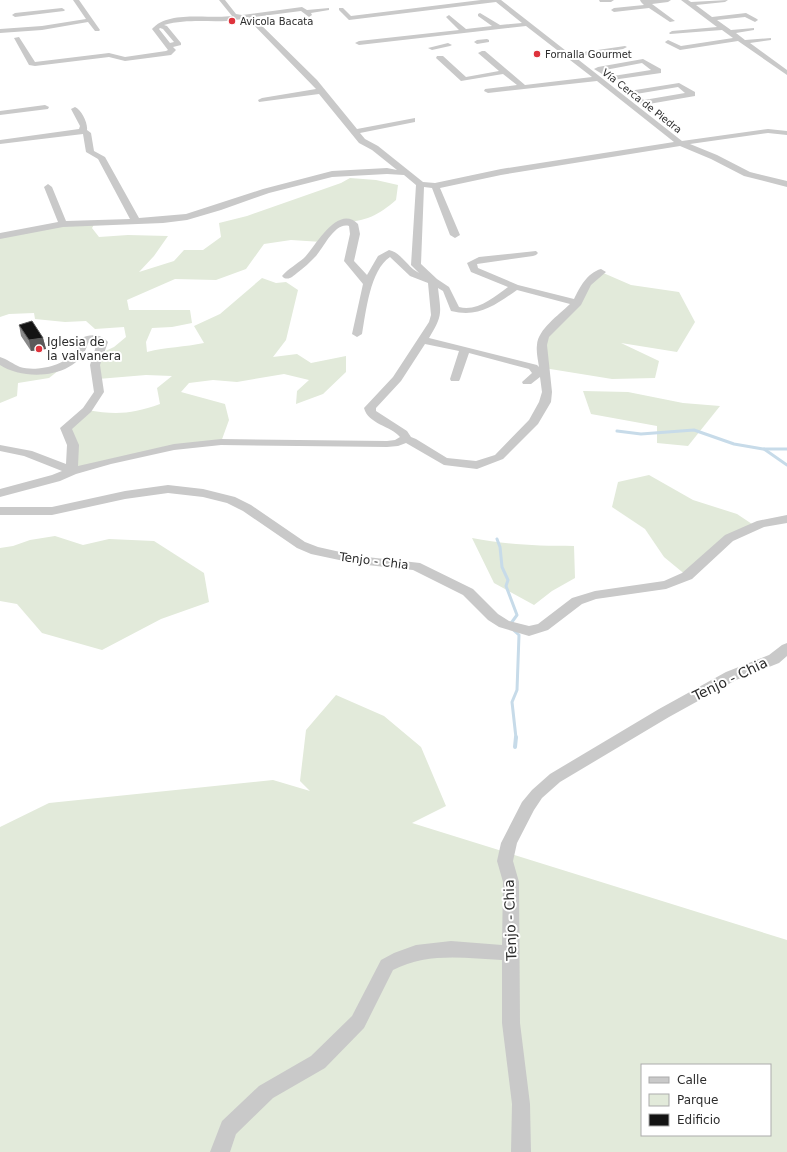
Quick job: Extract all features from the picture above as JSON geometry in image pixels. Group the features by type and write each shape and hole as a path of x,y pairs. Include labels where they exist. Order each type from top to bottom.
{"street":[{"path":"76,0 97,30"},
{"path":"222,0 238,17 251,19 254,22 321,91 362,141 375,148 420,184 435,186 500,172 680,143 768,131 787,132"},
{"path":"341,9 349,18 381,14 417,6 497,0"},
{"name":"Vía Cerca de Piedra","path":"497,0 527,24 534,32 568,56 680,143 714,157 747,174 787,184"},
{"path":"602,1 611,0"},
{"path":"614,10 668,0"},
{"path":"687,2 725,0"},
{"path":"687,2 783,68 787,73"},
{"path":"646,3 672,21"},
{"path":"17,38 32,63 35,64 109,55 125,59 168,53 172,50 155,29 160,24 175,20 203,18 220,20 304,4"},
{"path":"293,6 302,9 308,14 328,9"},
{"path":"355,7 365,16"},
{"path":"374,8 381,14"},
{"path":"24,30 15,12 62,10"},
{"path":"711,19 746,15 755,20"},
{"path":"480,16 498,27"},
{"path":"448,17 464,31"},
{"path":"0,31 24,30 89,20"},
{"path":"359,44 527,24"},
{"path":"158,26 165,27 179,44 168,46"},
{"path":"672,33 752,29"},
{"path":"374,33 385,48"},
{"path":"430,46 448,45 444,42 455,40 452,37"},
{"path":"668,42 680,48 741,40 769,39"},
{"path":"473,40 489,40"},
{"path":"568,56 623,47"},
{"path":"482,53 523,87"},
{"path":"440,58 464,79 504,72"},
{"path":"590,73 601,71 612,78 658,71 643,62 598,69 601,71"},
{"path":"488,91 598,79"},
{"path":"561,82 569,89"},
{"path":"625,100 636,98 643,103 692,94 679,85 629,93 636,98"},
{"path":"262,100 321,91"},
{"path":"0,107 11,106 14,111"},
{"path":"0,113 45,107"},
{"path":"75,109 84,126 83,131"},
{"path":"354,132 412,120"},
{"path":"31,126 38,136"},
{"path":"0,142 83,131 87,133 90,152 101,157 106,164 136,221"},
{"path":"0,236 63,224 163,220 200,214 251,195 332,174 402,170"},
{"path":"420,184 416,265 433,281 446,290 454,309 462,312 469,312 488,304 516,287"},
{"path":"435,186 437,187 455,235"},
{"path":"48,188 63,224"},
{"path":"286,276 306,261 322,242 328,232 338,223 349,222 353,224 355,234 349,261 369,284"},
{"path":"357,334 364,297 373,268 381,257 389,253 393,254 409,271 419,277 433,281"},
{"path":"533,253 479,260 472,263 474,270 516,287 577,303"},
{"path":"0,492 56,478 72,471 109,461 174,447 222,442 387,444 398,443 405,439 412,441 444,461 477,465 499,457 534,422 545,402 547,392 542,345 544,337 556,322 577,303 587,283 601,272"},
{"path":"405,439 406,436 375,416 371,412 370,408 397,379 434,322 436,315 433,281"},
{"path":"0,360 7,366 21,370 40,372 63,367 79,354 83,341 92,337 98,338 103,342 95,365 100,392 87,410 66,428 73,445 72,471"},
{"path":"423,340 465,349 533,367 538,371 537,374 527,382"},
{"path":"455,379 465,349"},
{"path":"0,448 13,449 39,457 72,471"},
{"name":"Tenjo - Chia","path":"0,511 52,511 125,494 168,489 203,493 231,500 247,508 301,546 315,551 358,560 415,566 468,592 493,617 504,624 529,631 543,627 577,601 595,594 666,585 687,576 728,538 761,524 787,519"},
{"name":"Tenjo - Chia","path":"521,1152 521,1104 511,1024 511,882 505,861 509,843 520,820 537,794 555,778 664,713 731,676 774,658 787,648"},
{"path":"220,1152 229,1128 266,1092 318,1062 358,1022 373,990 388,965 400,958 416,953 451,949 511,953"}],"green space":[{"path":"350,178 376,180 398,185 396,200 384,210 371,217 357,221 341,222 322,242 291,240 264,244 246,269 216,280 175,279 127,300 129,310 190,310 192,323 172,327 152,328 146,342 147,352 204,343 194,326 220,314 262,278 276,283 286,282 298,290 286,340 273,357 297,354 311,363 346,356 346,372 323,394 296,404 297,391 309,380 284,374 237,382 213,380 189,383 181,392 225,404 229,420 221,442 174,447 72,471 66,428 87,410 107,413 124,413 141,410 160,404 157,388 172,376 146,375 98,379 99,354 114,347 126,337 124,327 95,329 86,321 65,322 35,319 34,313 9,314 0,317 0,236 63,224 95,223 92,228 99,237 128,235 168,236 154,256 139,272 174,261 184,250 203,250 221,237 219,223 247,216 341,183"},
{"path":"601,272 631,285 679,292 695,322 677,352 621,343 659,361 655,378 612,379 544,368 544,337"},
{"path":"0,360 21,370 63,367 49,378 18,383 17,396 0,403"},
{"path":"583,391 628,392 683,403 720,406 688,446 657,443 657,426 591,414"},
{"path":"649,475 693,500 737,514 755,526 747,529 687,576 664,557 645,529 612,507 618,482"},
{"path":"55,536 83,545 109,539 154,541 204,573 209,602 161,619 102,650 42,633 17,604 0,601 0,548 13,546 30,540"},
{"path":"472,538 523,545 574,546 575,578 552,591 534,605 494,583"},
{"path":"336,695 384,716 421,747 446,806 412,823 787,940 787,1152 0,1152 0,827 49,803 273,780 310,791 300,781 306,730"}],"building":[{"path":"32,321 43,338 29,340 19,325"}],"waterway":[{"path":"617,431 641,434 694,430 734,444 764,449"},
{"path":"764,449 787,449"},
{"path":"764,449 787,465"},
{"path":"497,539 500,547 502,567 508,580 506,586 517,615 509,626 519,635 517,690 512,702 516,738"},
{"path":"515,747 516,738"}],"place":[{"name":"Avicola Bacata","path":"232,21"},
{"name":"Fornalla Gourmet","path":"537,54"},
{"name":"Iglesia de la valvanera","path":"39,349"}]}
